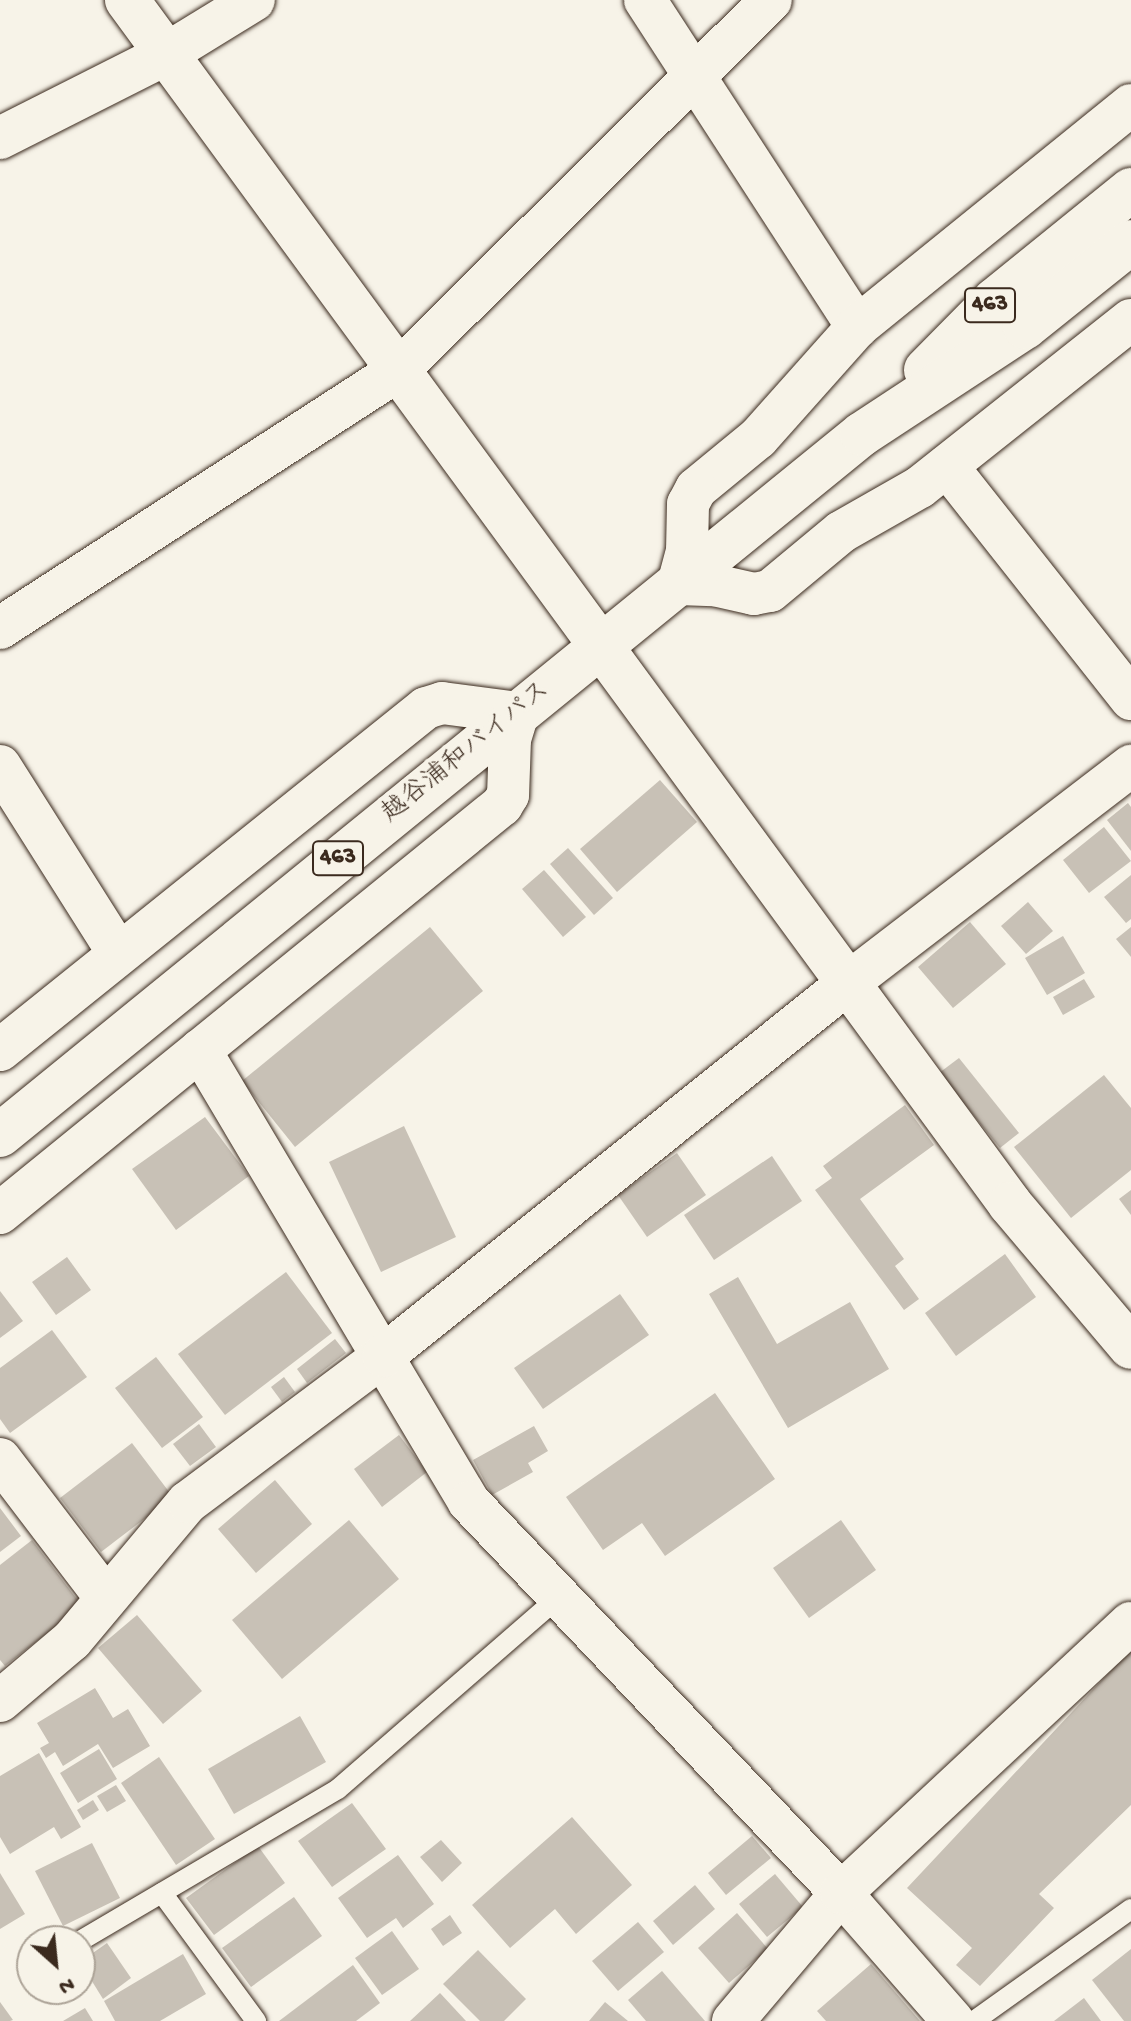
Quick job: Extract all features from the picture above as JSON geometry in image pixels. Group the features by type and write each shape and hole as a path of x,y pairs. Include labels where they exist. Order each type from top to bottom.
{"main road":[{"path":"127,0 1010,1204 1131,1347"},
{"name":"越谷浦和バイパス","path":"862,434 995,300 1131,190"},
{"name":"越谷浦和バイパス","path":"0,1135 862,434 1025,327 1131,242"}],"street":[{"path":"0,138 166,54 254,0"},
{"path":"645,0 857,327"},
{"path":"0,628 400,369 696,80 771,0"},
{"path":"1131,105 857,327 758,438 696,489 688,504 687,551 678,584 714,585 754,594 770,591 841,532 947,466 1131,320"},
{"path":"947,466 1131,699"},
{"path":"0,1050 426,708 442,703 518,713 510,739 508,795 502,805 0,1213"},
{"path":"0,766 118,953"},
{"path":"0,1701 72,1640 188,1502 383,1356 848,983 1131,766"},
{"path":"200,1050 469,1502 841,1893 953,2021"},
{"path":"0,1459 106,1598"},
{"path":"733,2021 841,1893 1131,1623"}],"lane":[{"path":"96,1932 338,1789 559,1597"},
{"path":"162,1893 256,2021"},
{"path":"974,2021 1131,1909"}],"building":[{"path":"660,780 697,822 617,892 580,849"},
{"path":"1128,803 1131,807 1131,851 1107,820"},
{"path":"1104,827 1131,861 1089,893 1063,860"},
{"path":"568,848 613,898 594,915 550,864"},
{"path":"544,870 586,917 563,937 522,889"},
{"path":"1131,875 1131,919 1126,923 1104,897"},
{"path":"1028,902 1053,931 1026,954 1001,926"},
{"path":"970,922 1006,964 953,1008 918,967"},
{"path":"430,927 483,991 295,1147 242,1081"},
{"path":"1131,927 1131,957 1116,939"},
{"path":"1063,936 1085,973 1047,995 1025,958"},
{"path":"1084,979 1095,997 1063,1015 1053,997"},
{"path":"959,1058 1019,1133 1000,1148 939,1073"},
{"path":"1104,1075 1131,1108 1131,1170 1071,1218 1014,1147"},
{"path":"905,1105 934,1145 860,1199 904,1259 895,1266 919,1299 904,1310 815,1190 832,1178 823,1166"},
{"path":"205,1117 249,1176 176,1230 132,1169"},
{"path":"404,1126 456,1237 381,1272 329,1162"},
{"path":"677,1153 706,1195 647,1237 618,1195"},
{"path":"772,1156 802,1201 714,1260 684,1215"},
{"path":"1131,1190 1131,1215 1119,1199"},
{"path":"1005,1254 1036,1297 956,1356 925,1313"},
{"path":"67,1257 91,1290 56,1315 32,1282"},
{"path":"286,1272 332,1333 225,1415 178,1354"},
{"path":"738,1277 777,1344 850,1302 889,1369 788,1428 709,1294"},
{"path":"0,1291 23,1321 0,1338"},
{"path":"620,1294 649,1335 543,1409 514,1368"},
{"path":"52,1330 87,1377 10,1433 0,1419 0,1368"},
{"path":"335,1339 346,1353 307,1383 297,1369"},
{"path":"156,1357 203,1417 162,1448 115,1388"},
{"path":"284,1377 295,1392 282,1402 271,1387"},
{"path":"715,1393 775,1479 665,1556 642,1523 603,1550 566,1497"},
{"path":"199,1424 216,1447 190,1466 173,1444"},
{"path":"534,1426 548,1451 528,1463 533,1472 492,1495 473,1460"},
{"path":"399,1435 427,1472 382,1507 354,1469"},
{"path":"132,1443 173,1497 101,1552 60,1498"},
{"path":"275,1480 312,1524 256,1573 218,1529"},
{"path":"0,1508 21,1536 0,1552"},
{"path":"349,1520 399,1579 282,1679 232,1620"},
{"path":"841,1520 876,1570 809,1618 773,1568"},
{"path":"32,1540 82,1606 5,1666 0,1660 0,1565"},
{"path":"137,1615 202,1691 163,1724 98,1648"},
{"path":"1131,1649 1131,1805 1039,1894 1054,1908 980,1986 956,1965 972,1948 907,1888"},
{"path":"95,1688 113,1718 128,1709 150,1746 113,1768 98,1744 63,1766 55,1752 46,1758 40,1748 49,1743 37,1723"},
{"path":"300,1716 326,1762 234,1814 208,1769"},
{"path":"99,1749 117,1779 78,1803 60,1773"},
{"path":"39,1753 81,1827 61,1839 54,1827 10,1854 0,1837 0,1776"},
{"path":"159,1757 215,1839 176,1865 121,1783"},
{"path":"116,1785 126,1801 107,1812 97,1796"},
{"path":"93,1800 99,1810 83,1820 77,1810"},
{"path":"352,1803 386,1849 332,1887 298,1841"},
{"path":"572,1817 632,1885 576,1934 555,1909 510,1948 472,1905"},
{"path":"752,1836 771,1858 726,1895 708,1873"},
{"path":"441,1840 462,1863 442,1882 420,1857"},
{"path":"92,1843 120,1898 62,1925 35,1871"},
{"path":"258,1846 285,1883 214,1935 186,1898"},
{"path":"398,1855 434,1904 403,1928 396,1918 367,1938 338,1898"},
{"path":"0,1873 25,1914 0,1929"},
{"path":"775,1874 803,1907 767,1937 739,1904"},
{"path":"695,1885 715,1909 673,1945 653,1921"},
{"path":"294,1897 322,1936 251,1987 222,1948"},
{"path":"737,1913 768,1949 729,1983 698,1948"},
{"path":"450,1915 462,1933 443,1946 431,1929"},
{"path":"638,1922 664,1952 618,1991 592,1961"},
{"path":"392,1931 419,1969 382,1995 355,1958"},
{"path":"107,1943 131,1978 103,1999 96,1988 96,1951"},
{"path":"1131,1949 1131,2021 1124,2021 1092,1980"},
{"path":"478,1950 526,1999 504,2021 480,2021 443,1984"},
{"path":"183,1954 206,1994 160,2021 115,2021 104,2001"},
{"path":"871,1964 920,2021 826,2021 817,2011"},
{"path":"353,1965 380,2003 356,2021 279,2021"},
{"path":"662,1971 705,2021 646,2021 628,2000"},
{"path":"440,1993 466,2021 410,2021"},
{"path":"1084,1998 1101,2021 1054,2021"},
{"path":"0,2002 13,2020 0,2021"},
{"path":"605,2002 628,2021 589,2021"},
{"path":"85,2008 93,2021 63,2021"}]}
